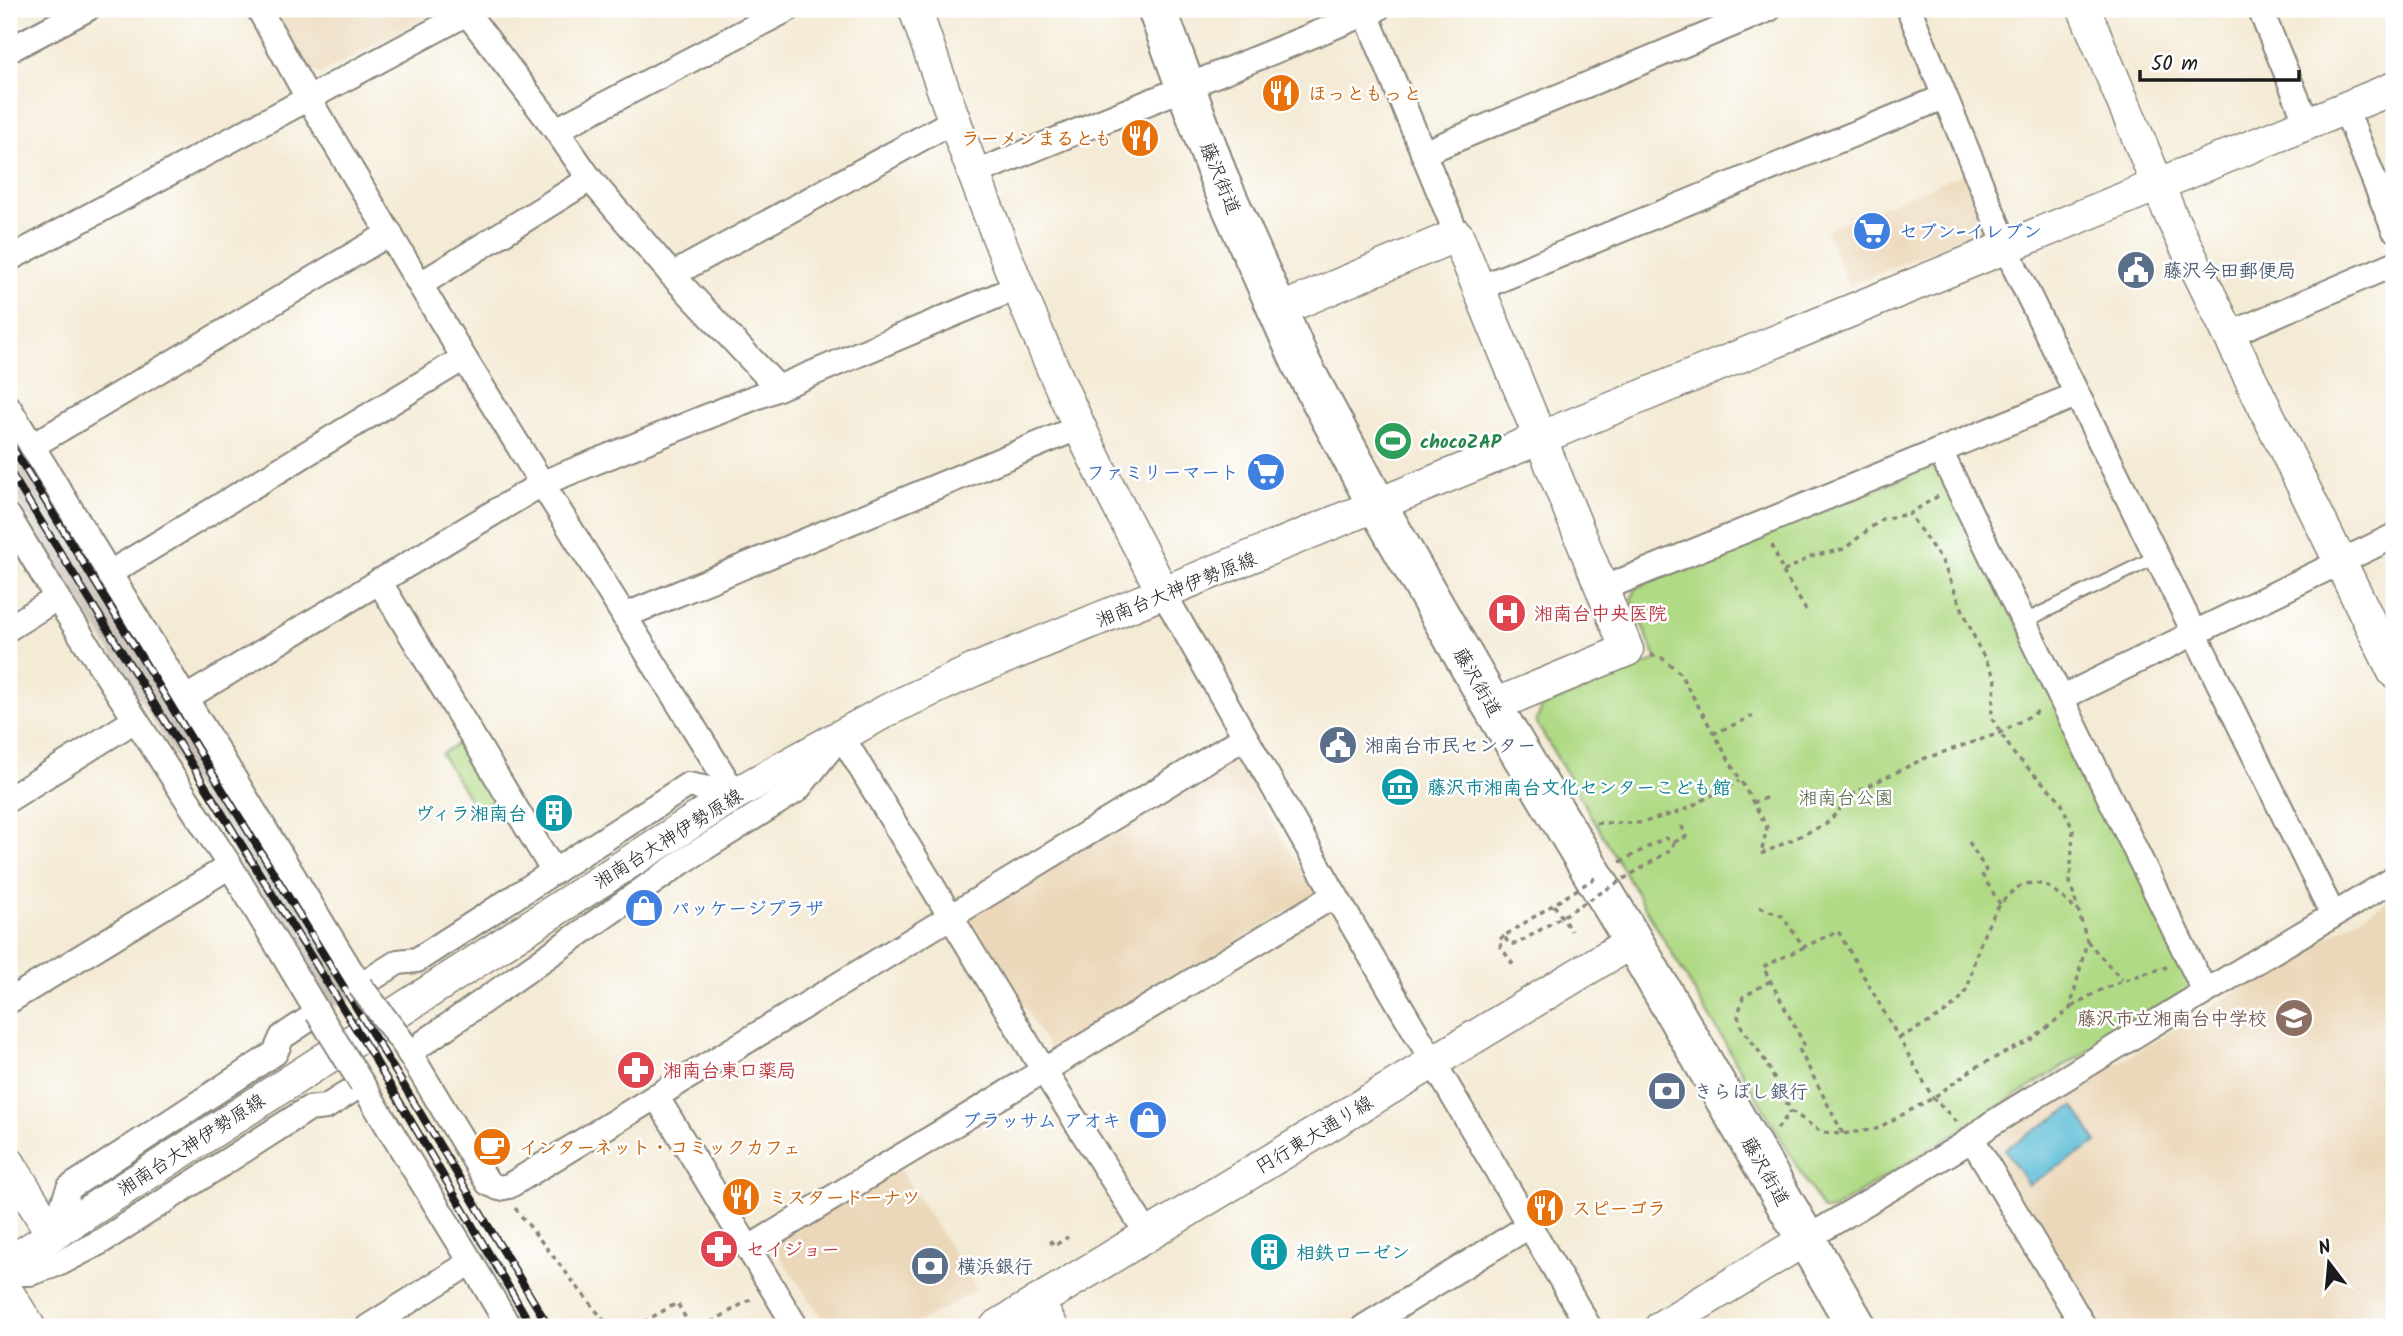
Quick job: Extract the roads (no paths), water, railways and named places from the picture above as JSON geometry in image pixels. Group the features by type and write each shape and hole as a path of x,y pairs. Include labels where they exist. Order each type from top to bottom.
{"highway":[{"name":"藤沢街道","path":"1157,9 1220,181 1301,365 1377,506 1569,836 1608,870 1633,941 1857,1327"}],"street":[{"path":"9,50 87,9"},
{"path":"259,9 308,98 464,358 735,794"},
{"path":"556,130 788,9"},
{"path":"915,9 953,121 1018,287 1080,427 1164,594 1432,1063 1589,1327"},
{"path":"1423,153 1769,9"},
{"path":"1909,9 2006,247 2076,395 2333,915"},
{"path":"2084,9 2157,186 2394,672"},
{"path":"2260,9 2307,123"},
{"path":"973,174 1369,10 1423,153 1627,650 1492,706"},
{"path":"9,259 471,11 590,179 672,275 778,388"},
{"name":"湘南台大神伊勢原線","path":"9,1264 52,1234 716,823 735,794 888,710 974,670 2394,88"},
{"path":"1479,288 1944,97"},
{"path":"2345,108 2394,229"},
{"path":"672,275 953,121"},
{"path":"421,284 590,179"},
{"path":"32,446 390,233"},
{"path":"1277,310 1457,235"},
{"path":"2228,335 2394,264"},
{"path":"186,698 543,483 1018,287"},
{"path":"108,574 464,358"},
{"path":"1602,589 2076,395"},
{"path":"9,408 360,986 406,1049 488,1183 499,1188 509,1186 1245,737"},
{"path":"624,616 1080,427"},
{"path":"1940,451 2023,622 2054,702 2206,992"},
{"path":"9,517 57,597 230,866 509,1327"},
{"path":"2054,702 2394,536"},
{"path":"379,581 554,872"},
{"path":"9,628 57,597"},
{"path":"9,799 135,720"},
{"path":"406,1049 716,823 797,789 841,735 1044,1071 1148,1235"},
{"path":"360,986 398,962 417,960 688,785 735,794"},
{"path":"9,1001 230,866"},
{"path":"1661,1327 1806,1239 1968,1134 1991,1124 2394,879"},
{"path":"749,1248 1335,895"},
{"name":"円行東大通り線","path":"996,1327 1045,1315 1148,1235 1633,941"},
{"path":"52,1234 69,1188 275,1053 282,1037 318,1013"},
{"path":"9,1273 30,1273 60,1263 102,1241 307,1109 326,1107 362,1084"},
{"path":"656,1096 749,1248 793,1326"},
{"path":"1968,1134 2084,1327"},
{"path":"9,1163 52,1234"},
{"path":"1364,1327 1529,1226"},
{"path":"368,1327 471,1262"},
{"path":"9,1295 29,1327"}],"lane":[{"path":"2023,622 2156,557"}],"water":[{"path":"2074,1106 2097,1143 2028,1185 2005,1149"}],"railway":[{"path":"9,442 549,1327"},
{"path":"9,470 374,1058 532,1327"}],"place":[{"name":"ほっともっと","path":"1281,93"},
{"name":"ラーメンまるとも","path":"1140,138"},
{"name":"セブン-イレブン","path":"1872,231"},
{"name":"藤沢今田郵便局","path":"2136,270"},
{"name":"chocoZAP","path":"1393,441"},
{"name":"ファミリーマート","path":"1266,472"},
{"name":"湘南台中央医院","path":"1507,613"},
{"name":"湘南台市民センター","path":"1338,745"},
{"name":"藤沢市湘南台文化センターこども館","path":"1400,787"},
{"name":"ヴィラ湘南台","path":"554,813"},
{"name":"パッケージプラザ","path":"644,908"},
{"name":"藤沢市立湘南台中学校","path":"2294,1018"},
{"name":"湘南台東口薬局","path":"636,1070"},
{"name":"きらぼし銀行","path":"1667,1091"},
{"name":"ブラッサム アオキ","path":"1148,1120"},
{"name":"インターネット・コミックカフェ","path":"492,1147"},
{"name":"ミスタードーナツ","path":"741,1197"},
{"name":"スピーゴラ","path":"1545,1208"},
{"name":"セイジョー","path":"719,1249"},
{"name":"相鉄ローゼン","path":"1269,1252"},
{"name":"横浜銀行","path":"930,1266"}],"park label":[{"name":"湘南台公園","path":"1846,797"}]}
